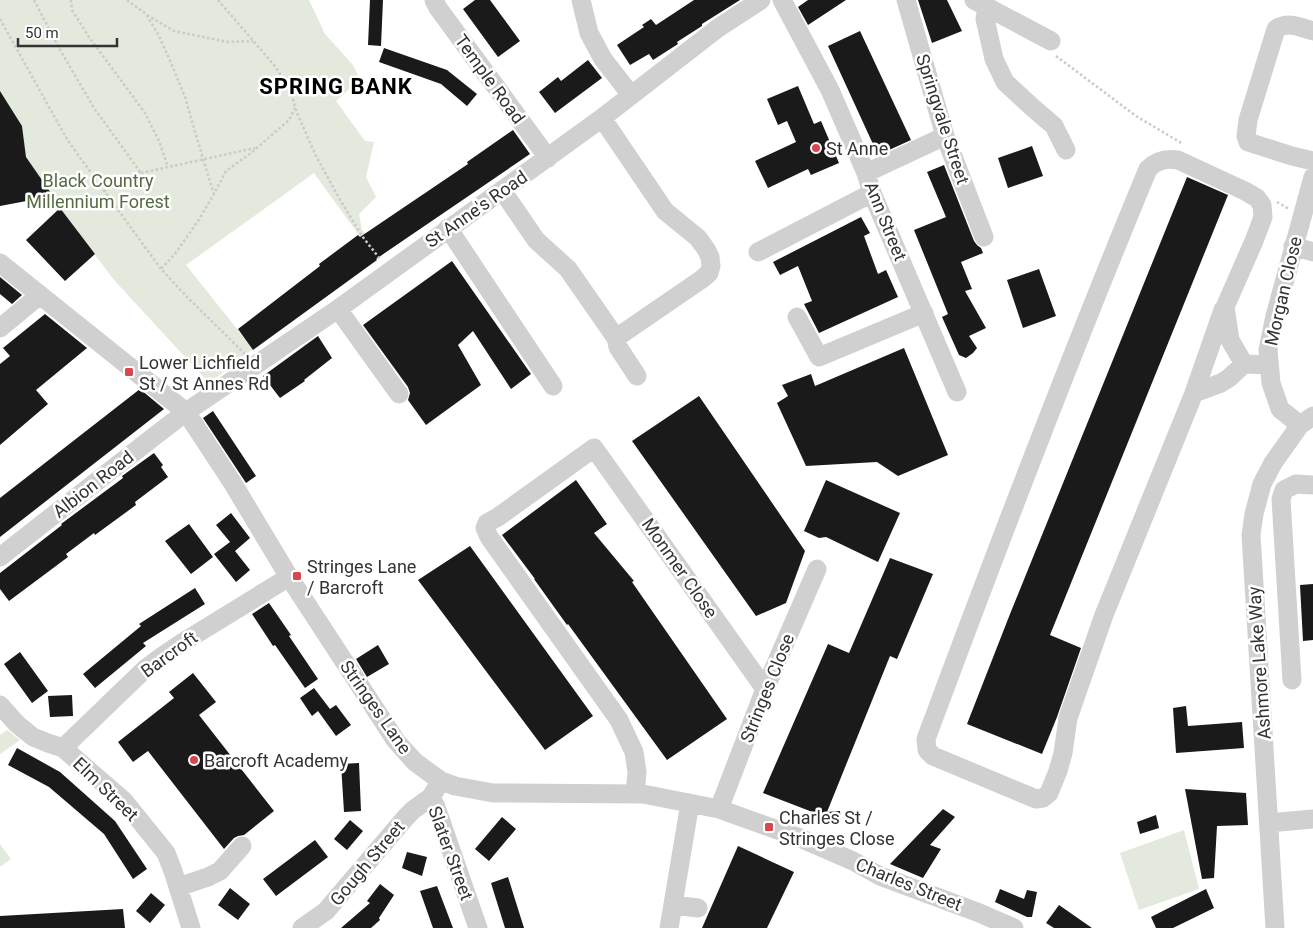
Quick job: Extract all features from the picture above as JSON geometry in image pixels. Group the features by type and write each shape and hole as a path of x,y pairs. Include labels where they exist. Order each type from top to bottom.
{"street":[{"name":"Temple Road","path":"434,0 548,158"},
{"path":"581,0 589,33 603,59 631,95"},
{"name":"St Anne's Road","path":"186,412 256,366 548,158 718,28 761,0"},
{"name":"Ann Street","path":"782,0 830,90 957,392"},
{"name":"Springvale Street","path":"906,0 945,136 984,237"},
{"path":"981,4 1051,41"},
{"path":"981,4 994,59 1005,82 1054,126 1066,150"},
{"path":"1313,31 1289,24 1282,25 1276,29 1248,120 1246,136 1248,142 1313,161"},
{"path":"602,118 665,210 698,238 710,257 711,266 708,273 702,279 616,338"},
{"path":"866,172 945,136"},
{"path":"1169,158 1178,160 1245,191 1257,198 1262,205 1263,217 1225,307 1194,393 1104,615 1068,718 1063,752 1049,793 1043,798 1036,798 933,756 928,750 926,739 929,730 975,606 1118,242 1148,169 1154,163 1169,158"},
{"name":"Morgan Close","path":"1307,421 1280,409 1270,384 1268,350 1293,246 1313,177"},
{"path":"502,190 536,240 568,268 616,338 618,347 637,376"},
{"path":"758,252 872,193"},
{"path":"448,228 553,386"},
{"path":"1293,246 1313,252"},
{"name":"Stringes Lane","path":"0,263 186,412 232,482 289,577 396,741 415,762 441,781 455,786 493,793 643,794 719,809"},
{"path":"0,328 40,295"},
{"path":"1225,307 1230,340 1244,364"},
{"path":"338,308 399,394"},
{"path":"798,316 819,357 924,313"},
{"path":"1194,393 1230,378 1244,364 1269,365"},
{"name":"Albion Road","path":"0,557 186,412"},
{"name":"Ashmore Lake Way","path":"1275,928 1251,535 1262,484 1273,463 1307,421"},
{"name":"Monmer Close","path":"635,794 637,772 634,752 618,720 489,537 486,528 487,523 594,448 765,689"},
{"path":"1292,680 1281,499 1284,490 1296,484 1313,485"},
{"name":"Stringes Close","path":"719,809 765,689 817,569"},
{"name":"Barcroft","path":"63,748 145,669 180,644 289,577"},
{"name":"Elm Street","path":"0,705 16,724 33,737 63,748 124,801 166,853 191,928"},
{"name":"Slater Street","path":"441,781 431,797 478,928"},
{"name":"Gough Street","path":"302,928 326,911 406,817 431,797"},
{"path":"669,928 690,803"},
{"name":"Charles Street","path":"719,809 800,838 853,861 880,876 977,912 1014,928"},
{"path":"1269,823 1313,819"},
{"path":"178,887 220,871 242,846"},
{"path":"673,905 698,908"}],"path":[{"path":"34,0 60,50 94,108 141,172"},
{"path":"71,0 72,10 89,37 145,113 159,141 168,167"},
{"path":"127,0 174,31 228,42 253,41"},
{"path":"218,0 274,65 290,89 295,108 316,156 362,236 388,272"},
{"path":"146,14 159,36 182,88 214,194"},
{"path":"0,19 68,141 105,193 162,269 187,297 256,366"},
{"path":"1051,41 1048,50 1136,116 1185,146"},
{"path":"162,269 175,254 214,194 226,171 257,148 288,120 295,108"},
{"path":"105,193 116,180 141,172 257,148"},
{"path":"1277,202 1302,217"}],"green space":[{"name":"Black Country Millennium Forest","path":"0,0 309,0 325,34 353,65 360,79 336,101 365,141 374,142 366,177 376,197 359,214 362,230 384,254 377,260 314,173 186,265 253,349 209,383 114,280 60,208 26,157 22,126 0,91"},
{"path":"7,730 20,740 0,754 0,735"},
{"path":"1184,830 1199,889 1139,910 1120,853"},
{"path":"0,844 11,859 0,867"}],"building":[{"path":"370,0 383,0 381,46 368,45"},
{"path":"475,0 490,0 520,41 498,57 463,9"},
{"path":"694,0 740,0 702,24 702,26 677,42 678,44 653,60 649,54 630,65 617,45 644,27 642,25 651,19 656,25"},
{"path":"808,0 846,0 808,25 798,7"},
{"path":"918,0 947,0 962,31 932,43"},
{"path":"860,31 911,140 878,155 828,46"},
{"path":"384,48 447,70 477,94 467,106 441,84 379,62"},
{"path":"588,60 602,78 555,113 539,92 558,77 561,81"},
{"path":"798,86 814,124 821,121 839,163 811,175 808,169 768,188 755,161 796,142 787,121 778,125 767,99"},
{"path":"0,91 22,126 26,157 53,196 0,206"},
{"path":"513,130 530,154 376,259 253,350 238,329 358,235 360,237 468,164 467,162"},
{"path":"1032,146 1043,176 1008,188 998,158"},
{"path":"944,165 974,241 983,253 961,262 972,289 965,291 986,328 969,336 977,348 966,358 959,355 942,317 948,314 914,230 946,217 927,172"},
{"path":"1187,177 1228,195 1050,635 1081,648 1042,754 967,724"},
{"path":"60,208 95,254 65,281 26,240"},
{"path":"861,217 870,233 864,236 878,274 886,270 898,297 819,333 804,304 812,301 798,266 780,275 773,262"},
{"path":"452,261 531,374 511,389 473,331 458,345 481,385 426,425 408,400 410,393 408,387 363,325"},
{"path":"1039,269 1056,316 1023,328 1007,280"},
{"path":"0,277 22,295 12,304 0,294"},
{"path":"45,314 87,348 36,390 48,404 0,445 0,364 10,356 3,348"},
{"path":"318,336 332,358 305,381 280,398 263,376"},
{"path":"904,348 948,455 898,476 877,462 806,466 777,403 788,396 782,385 811,374 815,386"},
{"path":"140,389 164,409 0,537 0,498"},
{"path":"699,396 805,551 786,603 756,616 632,441"},
{"path":"213,411 256,476 246,483 203,418"},
{"path":"154,453 163,465 161,467 168,477 135,502 136,505 66,554 68,557 9,601 0,589 0,573 123,478 122,476"},
{"path":"576,480 607,524 594,533 634,581 632,582 727,719 667,760 502,535"},
{"path":"826,480 900,513 878,562 826,537 819,538 804,531"},
{"path":"231,513 250,538 235,551 250,570 236,582 214,554 230,542 216,525"},
{"path":"189,524 213,557 191,574 165,541"},
{"path":"470,546 593,716 545,750 418,580"},
{"path":"890,558 933,574 897,659 890,656 827,812 840,811 841,823 763,793 828,644 849,653"},
{"path":"1313,584 1313,640 1303,641 1300,585"},
{"path":"195,588 205,604 143,643 146,646 95,688 83,674 141,626 139,624"},
{"path":"269,603 318,679 305,688 275,645 273,646 252,614"},
{"path":"378,645 389,664 367,677 356,659"},
{"path":"20,652 48,691 32,703 4,664"},
{"path":"193,673 216,702 199,715 274,811 244,835 234,838 224,849 148,751 133,762 118,742 174,698 169,692"},
{"path":"314,688 330,709 336,705 351,725 336,736 318,711 312,716 300,698"},
{"path":"72,695 73,716 50,717 48,696"},
{"path":"1186,706 1188,726 1242,722 1244,748 1176,753 1173,708"},
{"path":"17,748 60,772 115,821 147,869 133,879 104,834 49,787 8,765"},
{"path":"359,763 361,811 344,812 341,764"},
{"path":"1185,789 1246,793 1248,825 1217,826 1214,878 1202,879"},
{"path":"943,809 955,817 930,845 941,849 923,878 890,864"},
{"path":"1156,815 1159,828 1140,834 1137,822"},
{"path":"502,817 516,829 489,861 475,849"},
{"path":"350,820 363,831 347,850 334,839"},
{"path":"315,840 328,857 276,896 263,879"},
{"path":"738,846 794,872 767,928 702,928"},
{"path":"407,852 427,857 422,876 402,868"},
{"path":"508,877 524,928 505,928 491,883"},
{"path":"380,884 394,895 379,918 380,920 371,928 341,928 370,903 367,901"},
{"path":"437,886 453,928 433,928 420,891"},
{"path":"230,888 250,904 238,920 218,905"},
{"path":"1000,889 1024,899 1027,890 1037,892 1032,917 1027,917 995,902"},
{"path":"1206,889 1214,908 1173,928 1156,928 1151,917"},
{"path":"151,893 165,905 150,923 136,911"},
{"path":"1059,905 1092,928 1054,928 1046,923"},
{"path":"123,909 125,928 0,928 0,916"}],"place":[{"name":"St Anne","path":"816,148"},
{"name":"Lower Lichfield St / St Annes Rd","path":"129,372"},
{"name":"Stringes Lane / Barcroft","path":"297,576"},
{"name":"Barcroft Academy","path":"194,760"},
{"name":"Charles St / Stringes Close","path":"769,827"}],"district":[{"name":"SPRING BANK","path":"336,86"}]}
